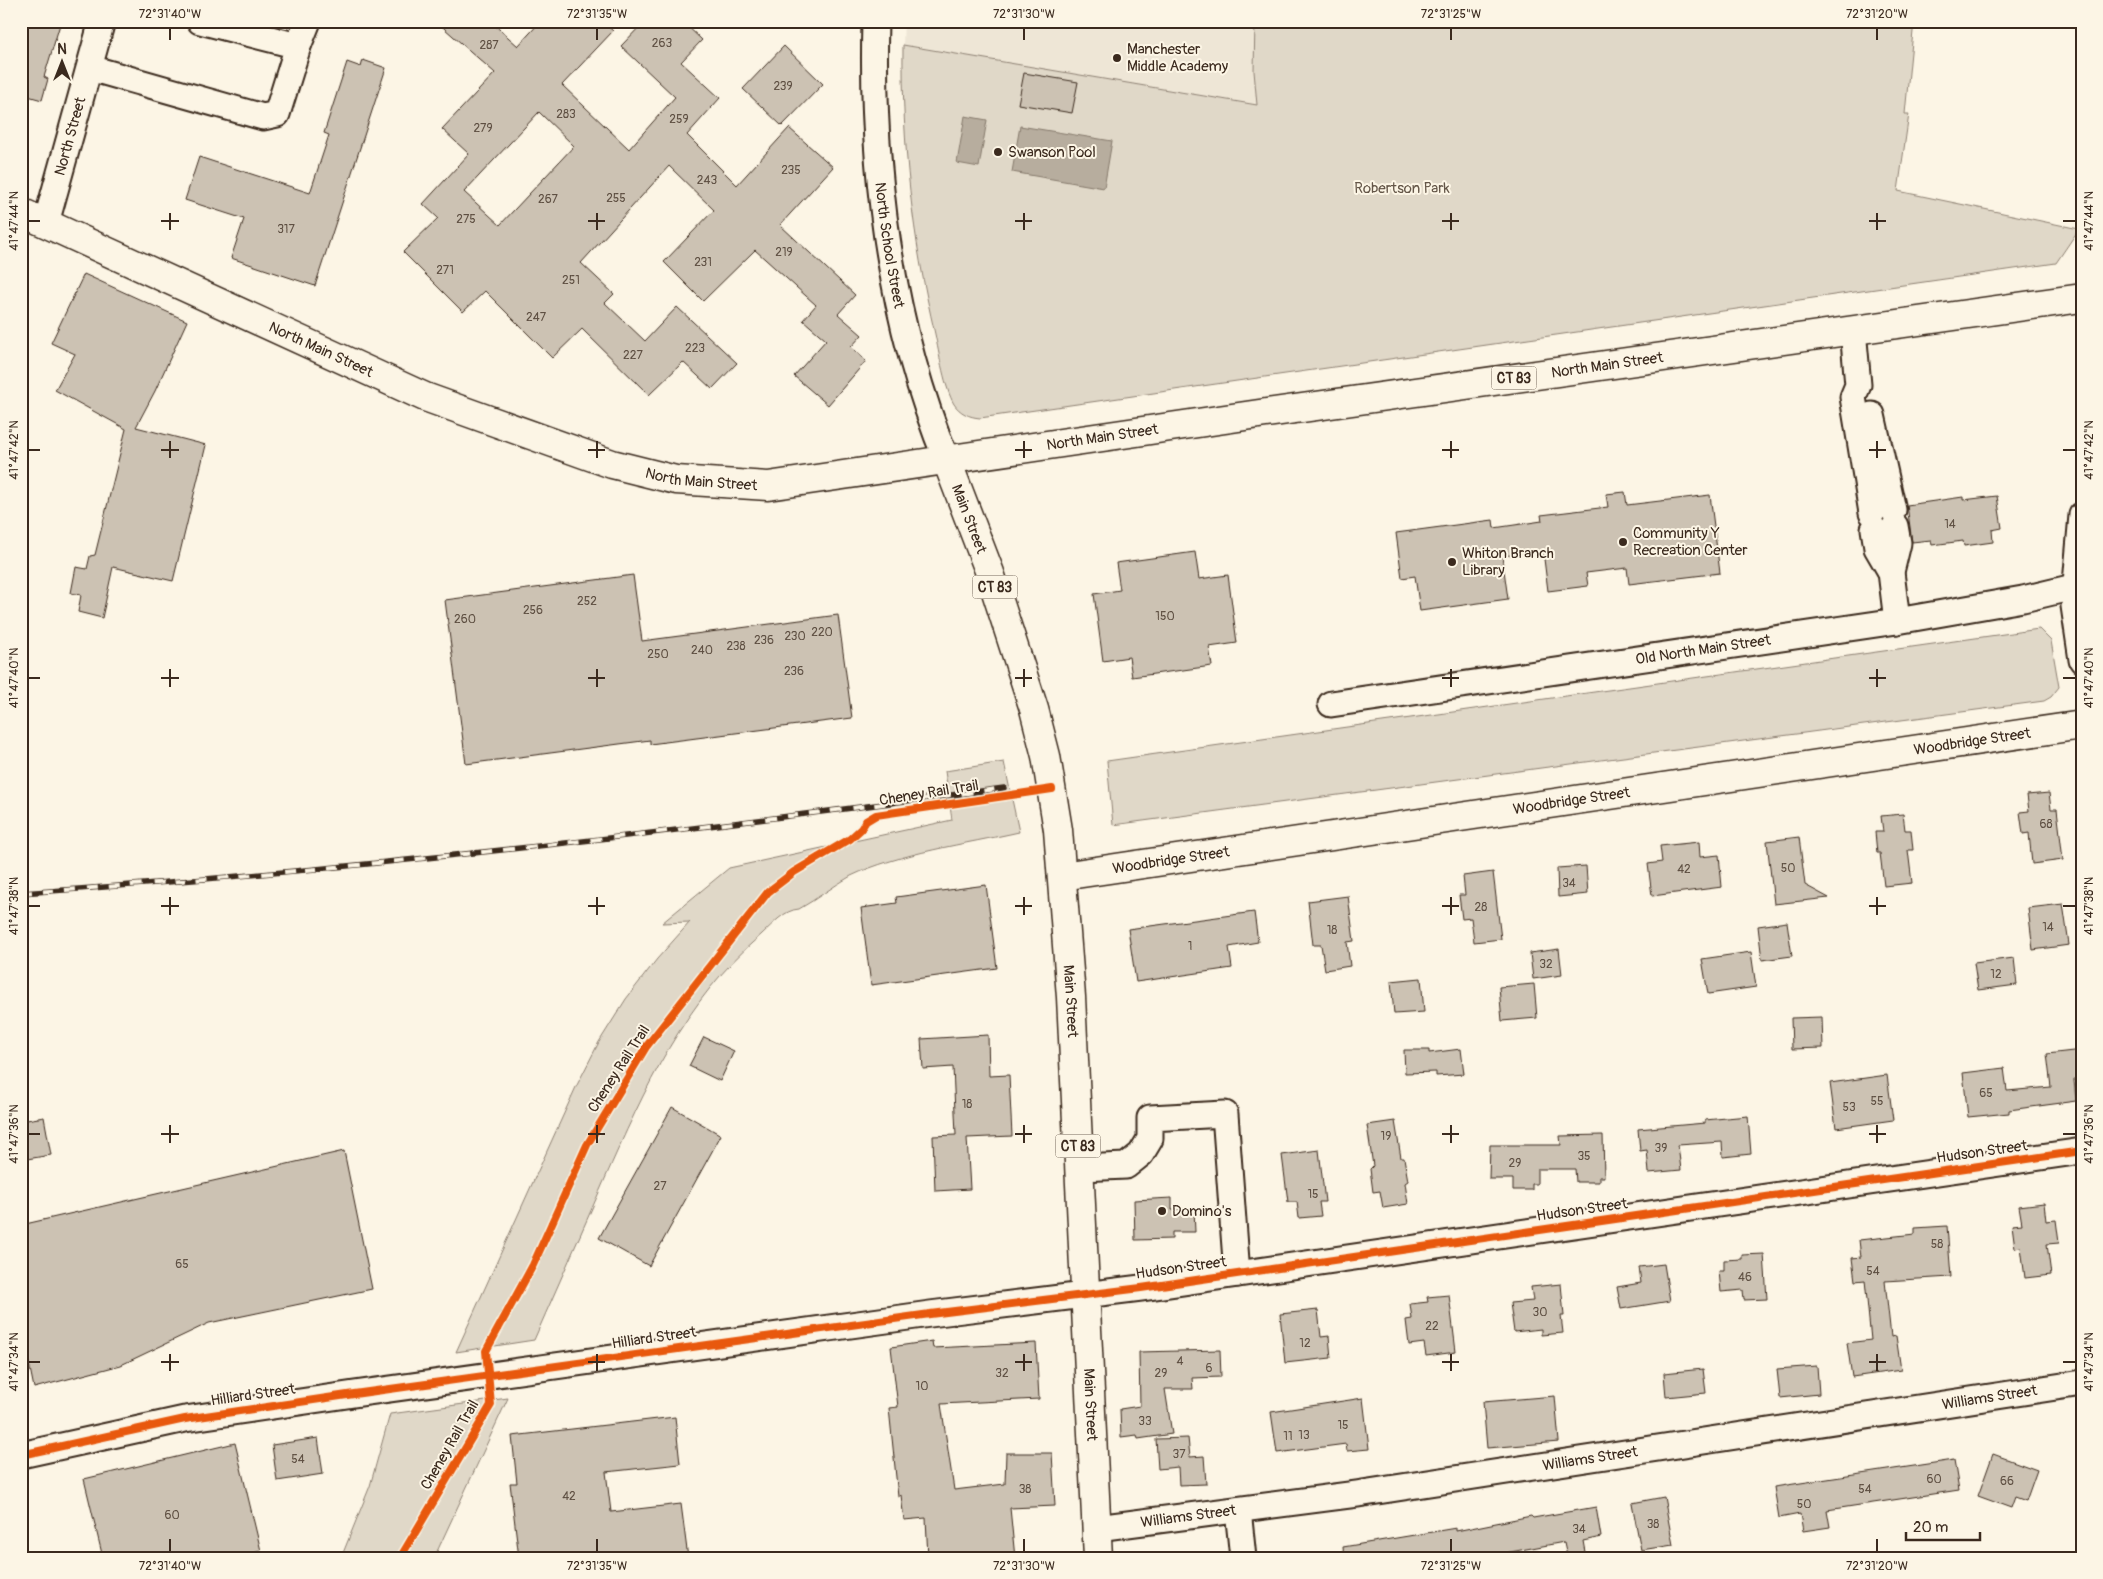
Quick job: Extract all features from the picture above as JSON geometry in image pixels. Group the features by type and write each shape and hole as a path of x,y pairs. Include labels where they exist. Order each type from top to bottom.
{"main road":[{"name":"North Main Street","path":"21,212 424,397 621,466 676,480 768,486 1259,414 2082,298"},
{"name":"Main Street","path":"947,461 990,573 1034,709 1052,792 1062,876 1080,1168 1098,1558"},
{"name":"Woodbridge Street","path":"1062,876 2082,725"}],"street":[{"name":"North Street","path":"46,223 102,21"},
{"path":"200,21 298,46"},
{"path":"90,68 263,117 277,114 298,46 308,21"},
{"name":"North School Street","path":"875,21 875,123 879,175 889,248 912,361 947,461"},
{"path":"1854,330 1858,385 1867,393 1884,520 1877,548 1891,572 1897,621"},
{"path":"2082,515 2075,619 2082,660"},
{"name":"Old North Main Street","path":"1331,704 1897,621 2023,599 2078,585"},
{"path":"1080,1168 1126,1166 1141,1154 1150,1139 1150,1118 1225,1114 1237,1274"},
{"name":"Hudson Street","path":"1085,1294 1237,1274 2082,1151"},
{"name":"Hilliard Street","path":"21,1455 185,1419 684,1347 1085,1294"},
{"name":"Williams Street","path":"1097,1528 1357,1494 2082,1383"},
{"path":"1238,1510 1243,1558"}],"shaded area":[{"name":"Manchester Middle Academy","path":"904,21 1255,21 1254,71 1257,105 903,45"},
{"path":"965,116 987,120 979,167 957,163"},
{"path":"1020,126 1112,141 1104,188 1012,172"}],"green space":[{"name":"Robertson Park","path":"1255,21 1914,21 1905,114 1909,114 1898,191 2079,229 2056,263 980,418 969,416 962,412 954,404 945,380 920,262 910,191 904,119 903,45 1257,105 1254,71"},
{"path":"2039,629 2051,641 2059,687 2051,697 2044,701 1113,825 1107,761"},
{"path":"1004,762 1019,832 911,855 851,876 799,909 788,912 734,960 689,1017 651,1080 619,1146 534,1340 456,1352 576,1087 599,1042 626,999 657,959 690,922 662,923 729,868 952,820 945,771"},
{"path":"508,1398 434,1558 341,1558 370,1486 390,1414"}],"building":[{"path":"21,21 61,21 44,77 48,79 42,100 21,94"},
{"path":"436,21 490,21 518,46 541,21 602,21 613,31 562,85 629,149 675,97 621,46 645,21 682,21 702,40 681,62 720,98 687,135 737,185 789,128 833,167 780,225 855,295 838,314 862,335 851,347 866,361 828,405 794,376 826,340 803,320 816,305 755,250 703,301 664,262 714,210 669,166 581,263 614,294 605,303 645,341 677,307 737,363 712,389 683,362 649,395 582,329 552,358 485,291 463,312 403,252 438,218 423,204 469,154 442,129 495,73","holes":["539,112 574,146 500,225 464,192"]},
{"path":"784,46 823,84 782,126 743,89"},
{"path":"363,60 386,68 315,286 231,258 244,219 185,200 199,157 310,193 329,135 324,133 347,62 361,67"},
{"path":"1024,73 1078,82 1072,113 1018,104"},
{"path":"84,274 187,321 155,391 136,427 206,445 173,581 113,567 102,618 78,612 81,595 71,593 76,567 87,569 90,556 95,555 126,429 55,390 75,354 51,343"},
{"name":"Community Y Recreation Center","path":"1625,492 1627,505 1710,495 1720,573 1629,584 1627,568 1586,573 1588,586 1548,591 1543,551 1502,556 1508,599 1420,611 1415,576 1402,578 1396,533 1493,520 1494,528 1542,521 1541,515 1608,507 1606,494"},
{"path":"1997,496 2002,528 1992,530 1993,542 1964,546 1963,541 1932,545 1931,540 1912,542 1907,505 1963,497 1963,500"},
{"path":"1195,552 1199,579 1228,575 1237,643 1209,647 1212,666 1132,677 1129,657 1103,661 1094,594 1120,590 1116,563"},
{"path":"633,575 642,641 838,615 852,718 650,744 650,740 466,764 445,600"},
{"path":"2049,793 2051,809 2057,809 2063,860 2032,864 2029,833 2023,834 2020,812 2029,811 2027,795"},
{"path":"1903,814 1905,830 1911,830 1913,850 1908,850 1912,883 1884,886 1875,832 1883,832 1881,816"},
{"path":"1799,837 1805,885 1829,898 1774,904 1767,841"},
{"path":"1699,842 1700,857 1719,855 1722,887 1652,896 1648,864 1662,862 1660,846"},
{"path":"1586,866 1588,894 1558,897 1557,868"},
{"path":"1493,872 1501,939 1474,942 1471,918 1462,919 1459,895 1465,895 1463,876"},
{"path":"986,885 997,968 871,985 861,908 897,903 896,897"},
{"path":"1348,896 1354,941 1347,942 1350,966 1325,970 1321,945 1313,945 1308,901"},
{"path":"2063,904 2069,945 2033,950 2028,908"},
{"path":"1254,912 1258,942 1229,947 1232,968 1136,982 1128,929"},
{"path":"1787,922 1792,956 1762,960 1758,926"},
{"path":"1559,949 1562,975 1533,979 1530,953"},
{"path":"1751,952 1756,987 1708,994 1702,959"},
{"path":"2014,958 2017,985 1978,990 1974,963"},
{"path":"1421,978 1424,1012 1394,1014 1391,981"},
{"path":"1534,984 1537,1018 1502,1021 1499,987"},
{"path":"1822,1017 1823,1048 1792,1049 1791,1018"},
{"path":"988,1035 989,1076 1009,1075 1012,1136 967,1138 970,1189 935,1191 933,1136 956,1135 953,1067 923,1069 921,1039"},
{"path":"704,1037 734,1051 720,1081 689,1066"},
{"path":"1461,1049 1464,1074 1436,1076 1436,1072 1405,1073 1404,1050 1429,1050 1429,1053"},
{"path":"2082,1050 2082,1080 2074,1080 2076,1101 2009,1110 2009,1113 1968,1117 1963,1073 2004,1068 2007,1091 2051,1087 2047,1054"},
{"path":"1887,1075 1893,1120 1836,1128 1830,1083"},
{"path":"672,1107 721,1135 649,1266 599,1238"},
{"path":"1748,1116 1751,1154 1723,1157 1722,1142 1678,1145 1681,1170 1649,1173 1647,1150 1640,1151 1638,1129 1705,1123 1705,1120"},
{"path":"44,1117 51,1155 21,1160 21,1121"},
{"path":"1395,1121 1401,1158 1404,1158 1408,1181 1405,1183 1408,1204 1383,1208 1380,1191 1373,1192 1370,1169 1373,1166 1367,1125"},
{"path":"1603,1135 1604,1177 1599,1177 1599,1182 1576,1182 1575,1169 1537,1169 1537,1184 1532,1184 1532,1190 1513,1190 1513,1179 1489,1179 1490,1145 1561,1145 1560,1136"},
{"path":"1319,1150 1325,1202 1319,1202 1321,1216 1299,1218 1297,1202 1288,1202 1282,1155"},
{"path":"344,1151 372,1289 209,1323 121,1365 34,1388 21,1324 21,1225"},
{"path":"1172,1198 1172,1209 1194,1209 1195,1232 1172,1232 1172,1239 1135,1240 1134,1200"},
{"path":"2044,1203 2046,1221 2056,1220 2059,1243 2047,1244 2051,1275 2025,1278 2021,1247 2015,1248 2012,1225 2022,1224 2019,1206"},
{"path":"1947,1226 1951,1277 1885,1281 1891,1337 1896,1336 1901,1370 1852,1377 1847,1343 1871,1340 1865,1280 1855,1281 1852,1258 1861,1257 1859,1240 1915,1234 1915,1228"},
{"path":"1764,1254 1767,1299 1744,1300 1743,1290 1721,1292 1719,1271 1724,1271 1724,1260 1742,1259 1742,1255"},
{"path":"1664,1264 1670,1301 1621,1309 1617,1287 1641,1283 1639,1267"},
{"path":"1561,1284 1564,1316 1561,1316 1563,1333 1541,1335 1541,1329 1514,1332 1510,1303 1533,1301 1531,1287"},
{"path":"1449,1295 1456,1352 1426,1356 1424,1343 1409,1345 1406,1320 1412,1319 1410,1304 1428,1302 1427,1297"},
{"path":"1318,1310 1321,1337 1329,1336 1331,1358 1285,1363 1280,1314"},
{"path":"932,1341 933,1348 1036,1343 1039,1399 941,1404 954,1490 1005,1484 1006,1453 1052,1453 1055,1506 1010,1508 1015,1558 928,1558 926,1518 904,1520 901,1495 898,1497 889,1408 898,1407 891,1347"},
{"path":"1220,1350 1221,1377 1192,1378 1193,1389 1165,1389 1172,1434 1138,1439 1137,1435 1121,1437 1120,1409 1140,1406 1139,1352"},
{"path":"1817,1366 1819,1394 1780,1398 1777,1369"},
{"path":"1703,1369 1706,1393 1666,1397 1664,1373"},
{"path":"1555,1396 1559,1442 1487,1448 1483,1402"},
{"path":"1363,1398 1369,1449 1347,1451 1346,1444 1277,1453 1271,1412"},
{"path":"675,1417 680,1464 606,1472 611,1512 681,1504 688,1558 519,1558 510,1483 517,1483 512,1436"},
{"path":"318,1438 323,1474 277,1481 272,1445"},
{"path":"1188,1438 1190,1457 1204,1456 1206,1484 1179,1485 1178,1467 1158,1469 1156,1439"},
{"path":"235,1443 261,1551 232,1558 103,1558 84,1479"},
{"path":"1993,1454 2037,1470 2026,1501 2015,1497 2011,1508 1978,1496"},
{"path":"1954,1460 1959,1490 1827,1510 1830,1527 1803,1531 1800,1514 1779,1518 1774,1487"},
{"path":"1664,1497 1673,1545 1641,1550 1632,1503"},
{"path":"1596,1507 1601,1537 1583,1541 1585,1552 1567,1556 1564,1542 1478,1558 1344,1558 1343,1547 1456,1528 1456,1531 1531,1516 1533,1518"}],"railway":[{"path":"21,893 267,874 513,849 759,820 1004,788"}],"cycle path":[{"name":"Cheney Rail Trail","path":"400,1558 491,1405 486,1351 533,1265 587,1145 646,1047 768,892 794,872 850,839 861,829 866,821 876,815 1052,789"},
{"path":"21,1455 185,1419 354,1394 930,1314 1141,1288 2082,1151"}],"place":[{"name":"Manchester Middle Academy","path":"1117,58"},
{"name":"Swanson Pool","path":"998,152"},
{"name":"Community Y Recreation Center","path":"1623,542"},
{"name":"Whiton Branch Library","path":"1452,562"},
{"name":"Domino's","path":"1162,1211"}]}
